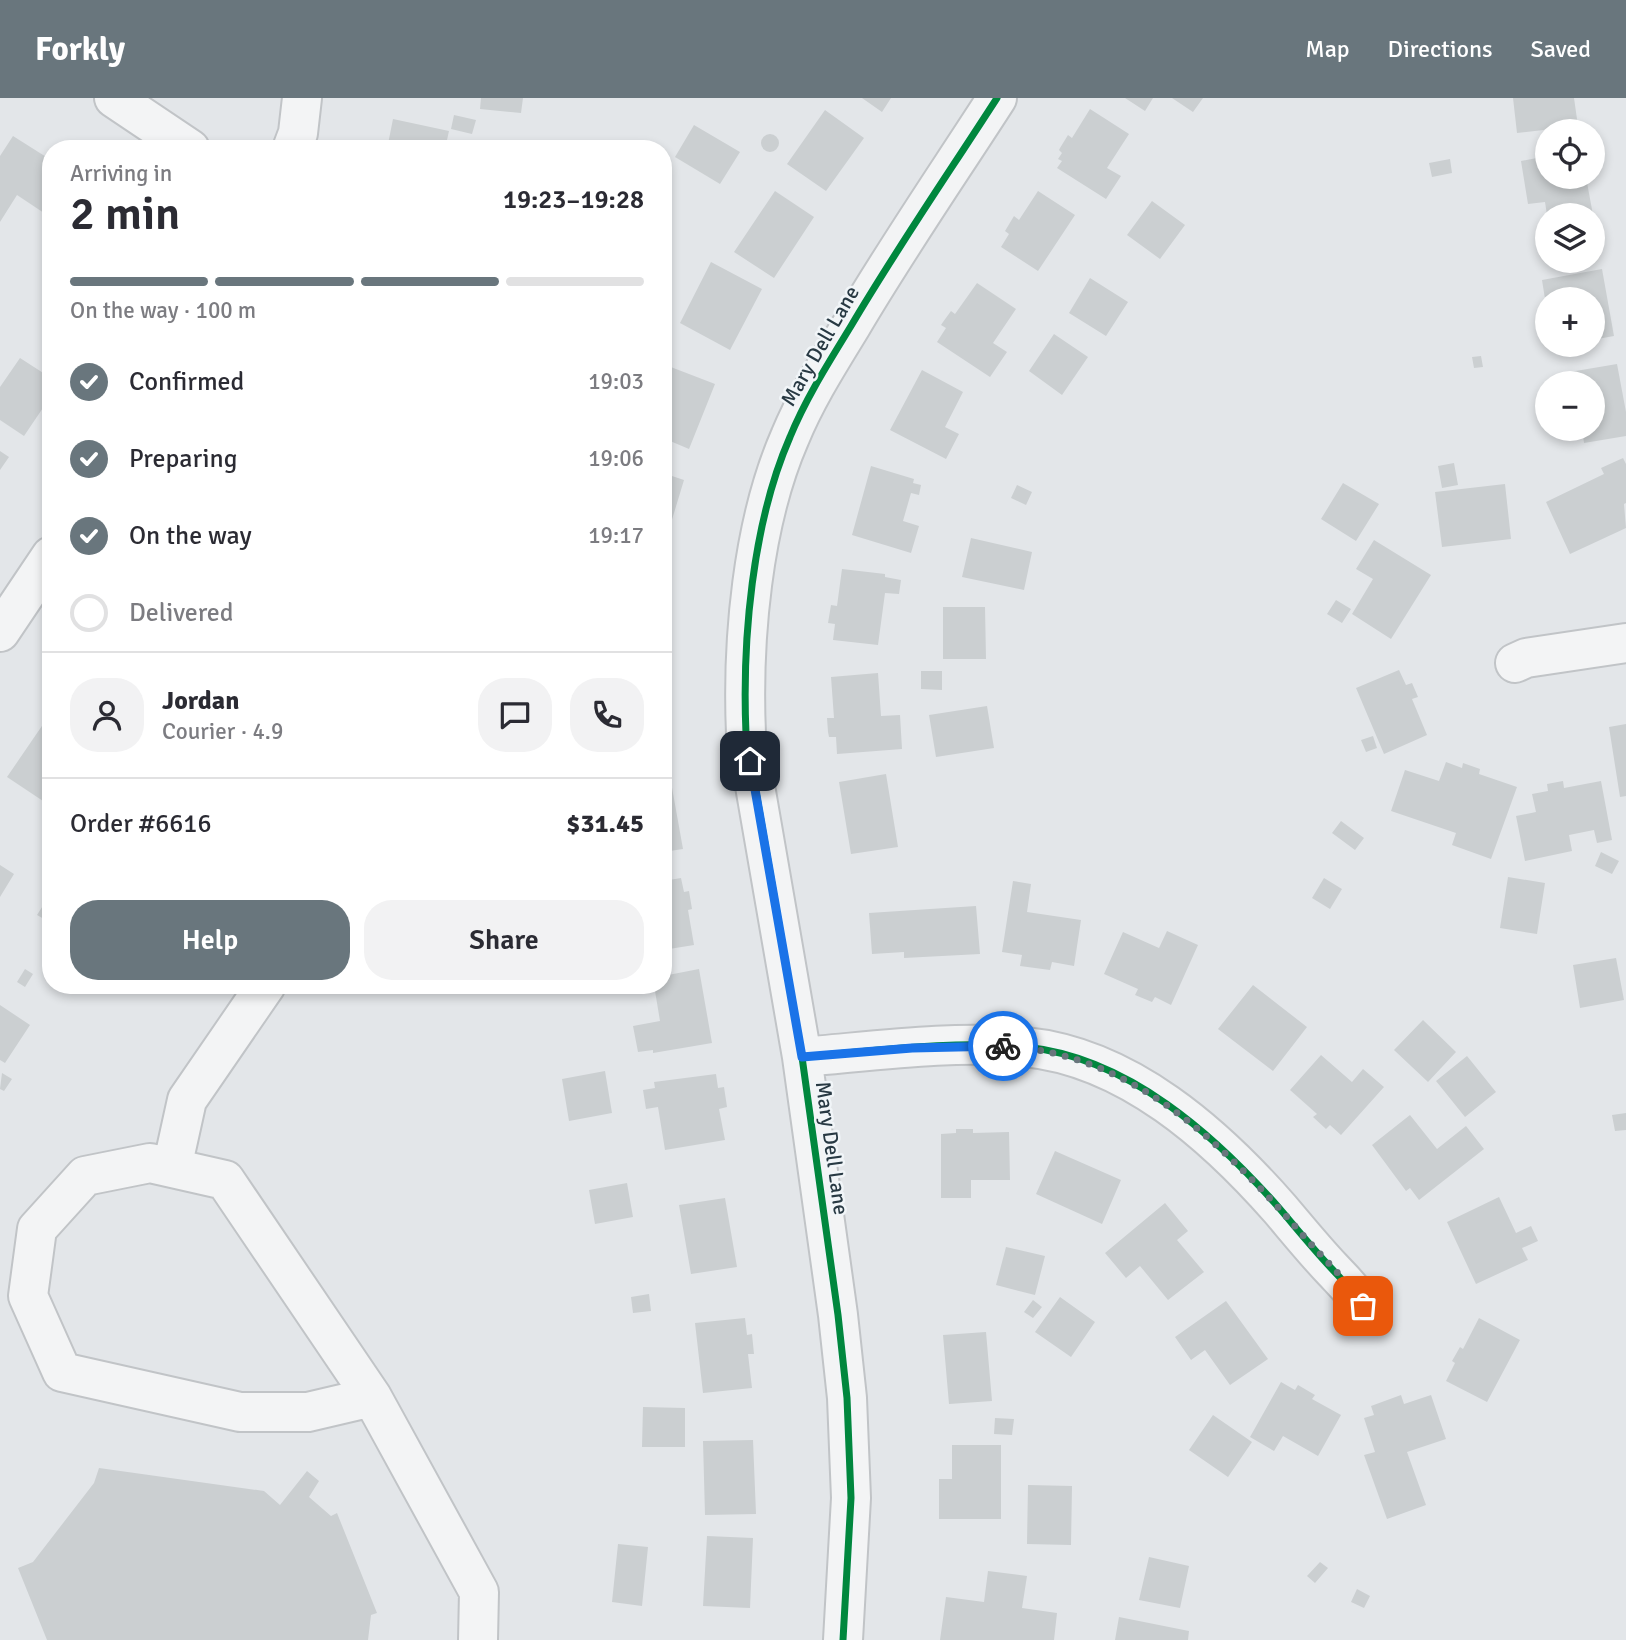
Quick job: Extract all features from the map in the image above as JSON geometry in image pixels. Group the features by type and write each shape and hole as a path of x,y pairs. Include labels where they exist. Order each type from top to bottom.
{"street":[{"path":"114,98 177,140"},
{"path":"295,140 302,98"},
{"name":"Mary Dell Lane","path":"844,1640 851,1498 847,1398 802,1057 746,734 746,634 768,502 789,439 815,386 876,285 997,98"},
{"path":"0,632 42,569"},
{"path":"1515,663 1526,658 1626,643"},
{"path":"172,1168 187,1100 260,994"},
{"path":"802,1057 925,1047 1026,1047 1084,1061 1118,1075 1156,1097 1210,1137 1350,1285 1363,1306"},
{"path":"372,1397 308,1412 240,1412 62,1372 28,1296 37,1229 85,1176 150,1163 225,1180 372,1397 479,1591 478,1640"}],"building":[{"path":"481,98 523,98 521,113 480,109"},
{"path":"862,98 891,98 882,112"},
{"path":"1125,98 1153,98 1145,111"},
{"path":"1172,98 1203,98 1193,112"},
{"path":"1513,98 1574,98 1577,119 1535,119 1535,131 1517,133"},
{"path":"1090,109 1129,134 1107,168 1121,176 1106,199 1057,168 1062,161 1058,159 1062,153 1060,148 1068,135 1072,138"},
{"path":"825,110 864,138 826,191 787,164"},
{"path":"454,115 476,120 472,134 451,129"},
{"path":"393,119 449,131 447,140 389,140"},
{"path":"694,125 740,152 720,184 675,157"},
{"path":"766,134 774,134 779,143 777,150 766,152 761,147 761,139"},
{"path":"13,136 42,154 42,212 17,195 0,222 0,156"},
{"path":"1535,158 1535,189 1588,189 1591,203 1528,204 1521,161"},
{"path":"1450,159 1452,173 1432,177 1429,163"},
{"path":"775,191 814,217 774,278 734,252"},
{"path":"1038,191 1075,215 1038,271 1001,247 1009,234 1005,231 1014,216 1019,220"},
{"path":"1152,201 1185,225 1160,259 1127,235"},
{"path":"711,262 762,289 730,350 680,323"},
{"path":"1580,273 1603,273 1614,336 1605,338 1605,287 1543,287 1542,280"},
{"path":"1090,278 1128,302 1106,336 1069,313"},
{"path":"977,283 1016,309 993,343 1007,352 990,377 937,342 946,328 941,325 943,322 951,311 955,314"},
{"path":"1054,334 1088,357 1062,395 1029,371"},
{"path":"1481,356 1483,367 1474,368 1472,357"},
{"path":"20,358 42,372 42,409 24,436 0,420 0,387"},
{"path":"1617,364 1626,412 1626,436 1605,440 1605,371 1576,371"},
{"path":"672,367 715,384 689,449 672,442"},
{"path":"922,370 963,392 945,427 959,434 946,459 890,430"},
{"path":"0,451 9,457 0,470"},
{"path":"1623,458 1626,464 1626,528 1570,554 1546,502 1604,474 1601,468"},
{"path":"1454,463 1458,485 1442,488 1438,466"},
{"path":"871,466 914,479 913,483 921,485 919,495 911,493 903,521 919,526 911,553 852,535"},
{"path":"672,476 684,480 672,520"},
{"path":"1343,483 1379,504 1356,541 1321,519"},
{"path":"1505,484 1511,539 1442,547 1435,492"},
{"path":"1017,485 1032,492 1026,505 1011,498"},
{"path":"971,538 1032,552 1024,590 962,577"},
{"path":"1374,540 1431,575 1391,639 1352,614 1373,579 1356,569"},
{"path":"842,569 885,574 885,577 901,580 899,594 885,593 878,645 833,640 835,624 828,623 831,605 837,606"},
{"path":"1336,600 1351,609 1342,623 1327,614"},
{"path":"943,607 985,607 986,659 943,659"},
{"path":"1399,670 1406,685 1412,683 1418,697 1412,699 1427,735 1384,754 1356,688"},
{"path":"921,671 942,671 942,690 921,689"},
{"path":"878,673 881,716 900,715 902,749 837,754 836,737 829,737 828,732 827,718 834,718 831,677"},
{"path":"987,706 994,748 936,757 929,715"},
{"path":"1626,724 1626,796 1620,797 1609,727"},
{"path":"42,726 42,800 7,777"},
{"path":"1373,736 1377,748 1366,752 1361,740"},
{"path":"1446,762 1462,768 1463,763 1480,769 1479,774 1517,787 1491,859 1452,845 1456,833 1391,811 1405,770 1439,781"},
{"path":"886,774 898,847 851,854 839,782"},
{"path":"1563,781 1564,788 1601,781 1612,840 1597,843 1594,830 1569,835 1572,851 1525,861 1516,816 1536,812 1532,794 1548,791 1547,784"},
{"path":"672,788 683,849 672,851"},
{"path":"1341,821 1364,838 1355,850 1332,833"},
{"path":"1601,852 1619,861 1612,874 1595,866"},
{"path":"0,865 14,874 0,897"},
{"path":"1508,877 1545,883 1537,934 1500,928"},
{"path":"681,878 684,892 689,891 692,909 688,910 694,945 672,949 672,880"},
{"path":"1324,878 1342,889 1330,909 1312,898"},
{"path":"1013,881 1031,884 1027,912 1081,920 1074,966 1052,962 1050,970 1020,966 1022,955 1002,952"},
{"path":"976,906 980,954 904,958 904,952 872,954 869,913"},
{"path":"1167,931 1198,945 1171,1005 1155,997 1152,1002 1135,995 1138,989 1104,974 1123,932 1159,948"},
{"path":"1616,958 1624,1000 1580,1008 1573,965"},
{"path":"25,969 33,974 25,987 17,982"},
{"path":"699,969 712,1043 653,1053 653,1050 638,1052 633,1026 660,1021 656,994 672,994 672,974"},
{"path":"1253,985 1307,1027 1273,1071 1218,1029"},
{"path":"0,1005 30,1025 5,1063 0,1060"},
{"path":"1423,1020 1456,1052 1428,1082 1394,1050"},
{"path":"1321,1055 1352,1082 1363,1069 1384,1087 1341,1135 1330,1125 1326,1129 1313,1117 1317,1114 1290,1090"},
{"path":"1467,1056 1496,1092 1465,1117 1436,1081"},
{"path":"605,1071 612,1113 569,1121 562,1079"},
{"path":"2,1073 12,1079 4,1091 0,1089"},
{"path":"716,1074 718,1088 724,1087 727,1107 719,1109 725,1140 665,1150 658,1107 646,1109 643,1090 655,1088 654,1082"},
{"path":"1626,1113 1626,1130 1615,1131 1612,1115"},
{"path":"1410,1115 1437,1149 1466,1126 1484,1149 1419,1200 1410,1188 1406,1191 1372,1145"},
{"path":"956,1129 973,1129 973,1133 1009,1132 1010,1180 971,1180 971,1198 941,1198 941,1134 956,1133"},
{"path":"1055,1151 1121,1180 1102,1224 1036,1194"},
{"path":"627,1183 633,1217 595,1224 589,1190"},
{"path":"1499,1197 1516,1233 1531,1226 1538,1241 1522,1248 1528,1260 1476,1284 1447,1222"},
{"path":"725,1198 737,1267 691,1274 679,1205"},
{"path":"1165,1203 1188,1231 1177,1240 1204,1272 1168,1300 1140,1266 1126,1278 1105,1253"},
{"path":"1006,1247 1045,1256 1035,1295 996,1285"},
{"path":"649,1294 651,1311 633,1313 631,1297"},
{"path":"1060,1297 1095,1322 1071,1357 1035,1332"},
{"path":"1033,1300 1042,1307 1033,1318 1024,1312"},
{"path":"1226,1301 1268,1359 1230,1385 1205,1350 1191,1360 1175,1337"},
{"path":"745,1318 747,1335 752,1334 754,1354 748,1354 752,1388 703,1393 695,1323"},
{"path":"1479,1318 1520,1340 1487,1402 1446,1381 1455,1363 1452,1361 1460,1347 1463,1349"},
{"path":"986,1332 992,1401 949,1404 943,1335"},
{"path":"1281,1382 1295,1390 1298,1385 1315,1395 1312,1399 1341,1415 1318,1456 1283,1436 1274,1451 1250,1437"},
{"path":"1401,1395 1404,1404 1431,1395 1446,1439 1407,1452 1426,1505 1387,1519 1364,1455 1375,1452 1364,1418 1374,1415 1371,1406"},
{"path":"643,1407 685,1408 685,1447 642,1447"},
{"path":"1213,1415 1252,1442 1228,1477 1189,1450"},
{"path":"995,1418 1014,1419 1012,1435 994,1434"},
{"path":"753,1440 756,1514 705,1515 703,1441"},
{"path":"952,1445 1001,1445 1001,1519 939,1519 939,1479 952,1479"},
{"path":"99,1468 264,1491 280,1505 307,1471 319,1481 309,1497 331,1516 337,1513 377,1613 371,1615 368,1640 47,1640 18,1568 33,1562 94,1483"},
{"path":"1028,1485 1072,1486 1071,1545 1027,1544"},
{"path":"707,1536 753,1538 750,1608 703,1606"},
{"path":"618,1544 648,1547 642,1606 612,1602"},
{"path":"1149,1557 1189,1566 1180,1608 1139,1600"},
{"path":"1320,1562 1328,1568 1315,1583 1307,1576"},
{"path":"988,1571 1027,1576 1022,1608 1057,1613 1054,1640 940,1640 946,1597 984,1602"},
{"path":"1357,1589 1370,1596 1364,1608 1351,1602"},
{"path":"1119,1617 1189,1631 1188,1640 1115,1640"}],"cycle path":[{"path":"843,1640 851,1498 847,1398 802,1057 746,734 748,622 758,545 767,507 777,471 796,423 818,380 868,297 997,98"},
{"path":"802,1057 913,1047 997,1045 1063,1054 1099,1066 1134,1083 1167,1104 1227,1154 1255,1181 1363,1306"}],"way so far":[{"path":"1003,1046 1026,1047 1084,1061 1118,1075 1156,1097 1210,1137 1350,1285 1363,1306"}],"route":[{"path":"750,761 802,1057 912,1048 1003,1046"}]}
